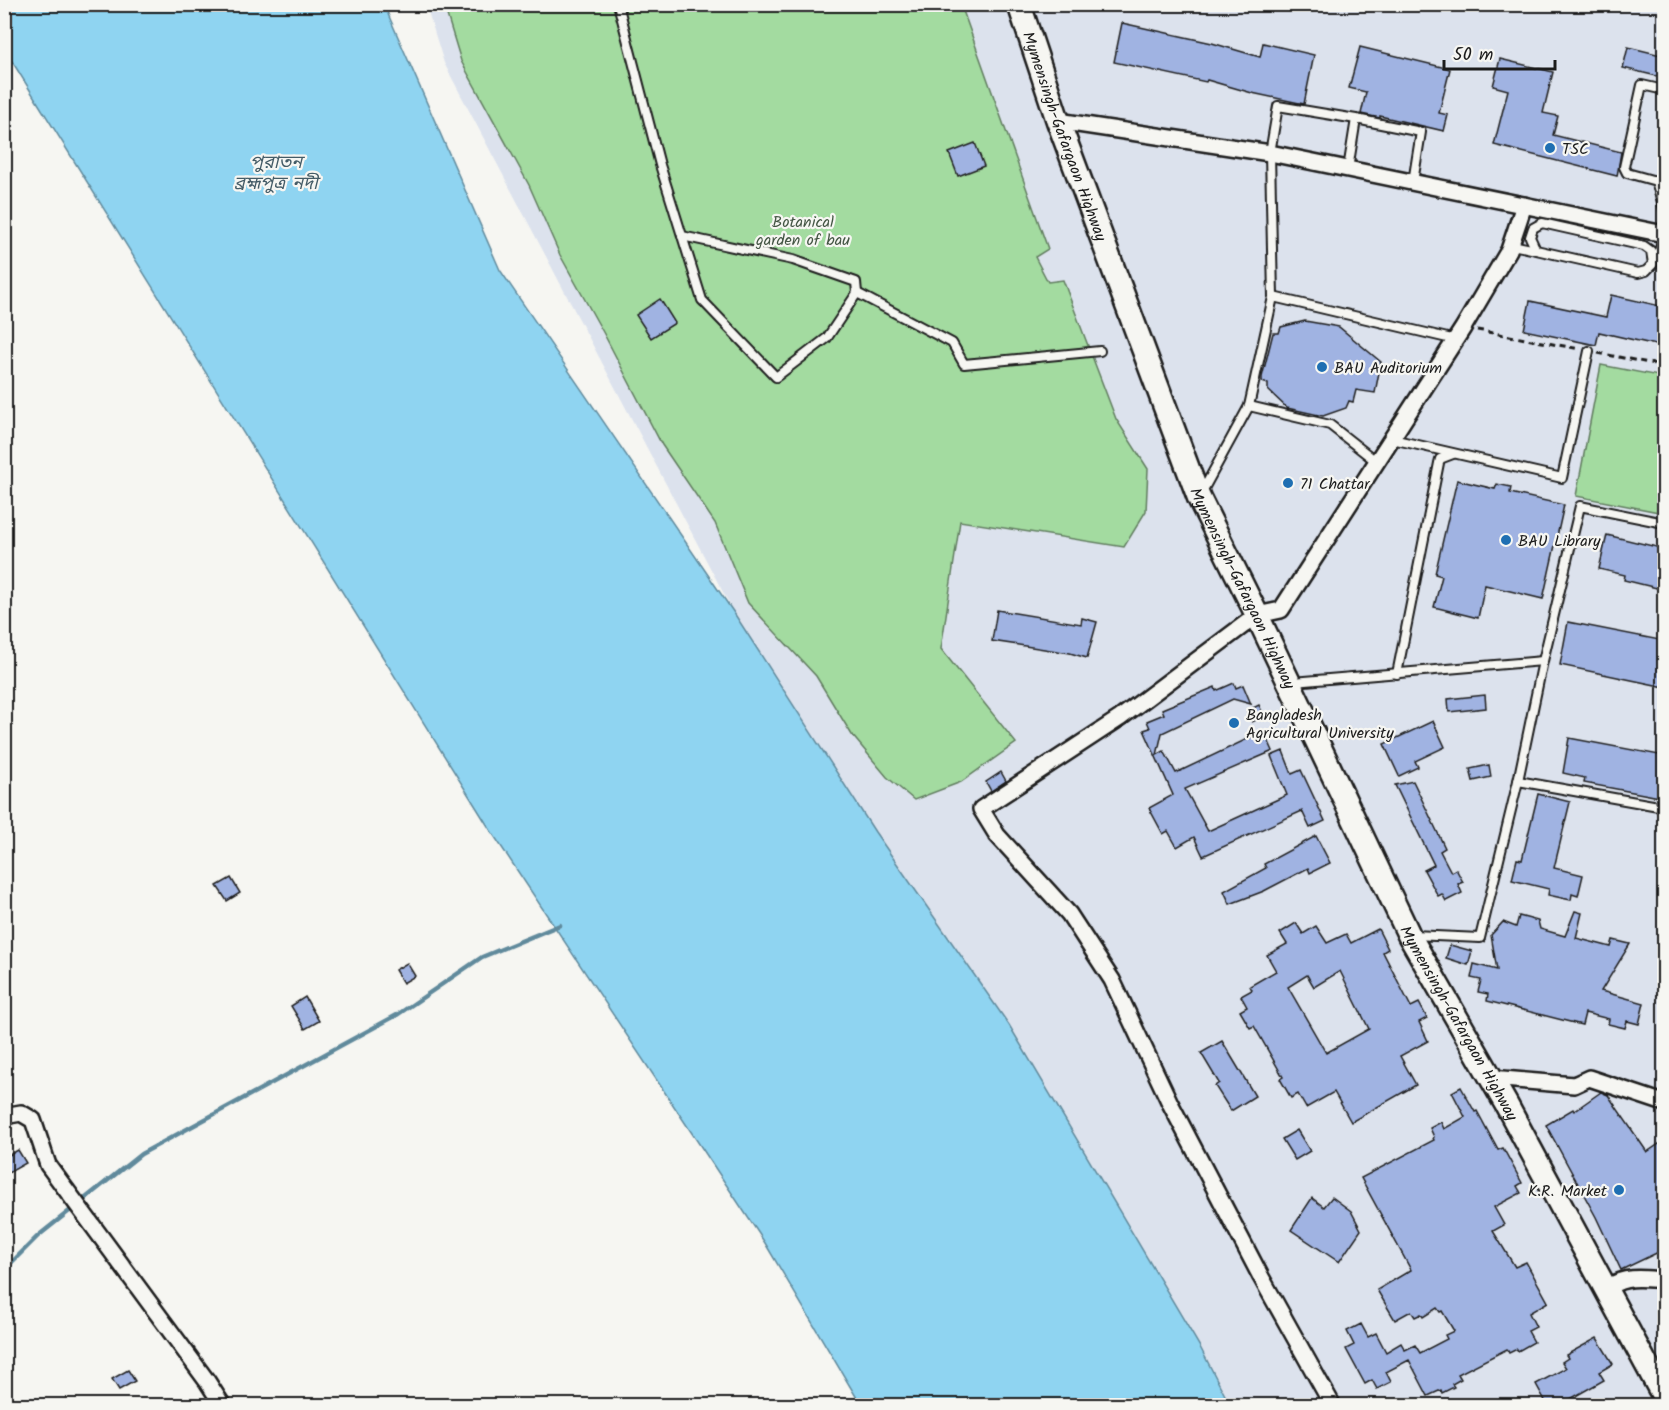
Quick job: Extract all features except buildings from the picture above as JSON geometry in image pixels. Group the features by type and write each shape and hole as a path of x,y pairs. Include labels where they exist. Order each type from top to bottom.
{"main road":[{"name":"Mymensingh-Gafargaon Highway","path":"1019,4 1058,122 1199,498 1409,935 1662,1383"}],"street":[{"path":"1058,122 1270,153 1664,233"},
{"path":"1334,1406 1261,1277 1192,1144 1112,981 1070,914 997,835 981,809 1120,717 1257,615 1281,610 1459,334 1509,250 1524,205"},
{"path":"1491,1078 1574,1084 1589,1078 1665,1103"},
{"path":"4,1116 21,1113 33,1120 48,1165 223,1406"},
{"path":"1610,1294 1611,1286 1619,1281 1665,1280"}],"lane":[{"path":"618,4 660,165 682,236 702,300 776,377 827,338 857,293 856,282 793,260 682,236"},
{"path":"1665,90 1642,85 1624,164 1627,173 1656,181 1665,209"},
{"path":"1199,498 1248,406 1273,297 1270,153 1278,106 1421,132 1413,182"},
{"path":"1348,169 1356,119"},
{"path":"1536,250 1530,242 1530,237 1533,228 1542,223 1644,246 1651,251 1653,260"},
{"path":"1509,250 1517,246 1638,273 1650,268 1660,249 1664,233"},
{"path":"857,293 951,343 964,364 1100,351"},
{"path":"1273,297 1459,334"},
{"path":"1392,439 1562,478 1588,351"},
{"path":"1248,406 1330,425 1377,462"},
{"path":"1397,674 1440,459 1454,453"},
{"path":"1409,935 1480,938 1580,506 1665,523"},
{"path":"1288,683 1543,661"},
{"path":"1518,781 1665,807"}],"path":[{"path":"1459,334 1588,351 1665,366"}],"shaded area":[{"name":"Bangladesh Agricultural University","path":"426,5 1664,5 1664,1405 1230,1405 1200,1347 1009,1025 875,832 734,613 444,63"}],"green space":[{"name":"Botanical garden of bau","path":"444,5 961,5 1048,249 1035,257 1048,282 1063,280 1116,419 1148,469 1146,511 1124,547 960,521 941,649 1016,743 961,782 914,800 887,777 852,735 816,676 748,603 715,523 662,445 560,255 529,185 461,61"},
{"path":"1601,365 1664,377 1664,513 1576,496"}],"water":[{"name":"পুরাতন ব্রহ্মপুত্র নদী","path":"5,4 384,5 500,270 734,613 875,832 1009,1025 1200,1347 1230,1405 861,1405 765,1243 491,831 5,50"}],"waterway":[{"path":"4,1270 38,1236 141,1154 397,1015 482,957 560,925"}],"place":[{"name":"TSC","path":"1550,148"},
{"name":"BAU Auditorium","path":"1322,367"},
{"name":"71 Chattar","path":"1288,483"},
{"name":"BAU Library","path":"1506,540"},
{"name":"Bangladesh Agricultural University","path":"1234,723"},
{"name":"K.R. Market","path":"1619,1190"}]}
